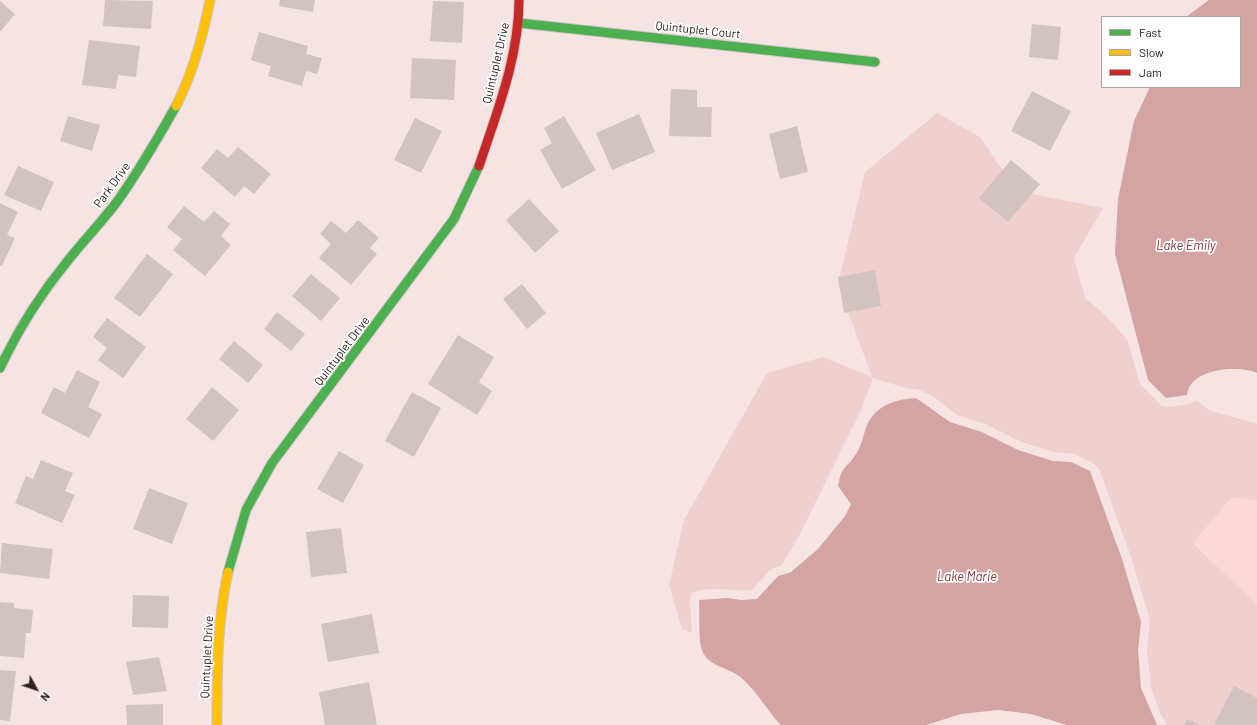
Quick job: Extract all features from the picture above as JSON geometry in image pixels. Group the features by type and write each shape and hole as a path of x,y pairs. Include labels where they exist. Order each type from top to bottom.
{"street":[{"name":"Park Drive","path":"0,368 10,347 36,303 66,263 118,200 150,152 183,92 203,35 210,0"},
{"name":"Quintuplet Drive","path":"216,725 217,663 222,599 232,553 246,510 272,463 454,219 478,168 504,92 519,23 520,0"},
{"name":"Quintuplet Court","path":"519,23 875,62"}],"shaded area":[{"path":"937,113 980,137 1017,191 1103,208 1074,258 1085,298 1105,315 1127,339 1140,384 1162,406 1169,407 1190,404 1196,400 1209,410 1257,424 1257,501 1232,497 1193,543 1257,605 1257,725 1167,725 1160,713 1151,688 1147,651 1150,620 1131,557 1099,469 1093,463 1074,454 1054,452 1021,442 985,424 957,415 934,397 917,389 909,389 873,378 861,410 800,534 782,565 770,570 752,590 707,589 692,593 690,599 692,633 682,629 669,585 684,520 767,373 823,357 872,377 838,284 865,172"},
{"path":"1232,497 1257,501 1257,605 1193,543"}],"water":[{"name":"Lake Emily","path":"1209,0 1257,0 1257,373 1238,369 1227,369 1205,374 1190,386 1187,395 1166,398 1148,380 1115,254 1118,199 1134,121 1150,88 1241,88 1241,16 1187,16"},
{"name":"Lake Marie","path":"916,398 950,422 982,432 1018,450 1053,461 1071,462 1090,471 1122,559 1141,622 1138,650 1141,688 1157,725 1067,725 1031,714 998,710 961,714 926,725 781,725 739,676 708,660 702,650 700,639 699,600 727,598 741,600 757,599 778,576 791,572 818,549 845,516 851,504 838,486 843,470 858,451 871,418 876,412 887,404"}],"building":[{"path":"105,0 153,1 151,29 103,26"},
{"path":"280,0 315,0 313,12 279,6"},
{"path":"0,1 15,14 0,32"},
{"path":"433,1 464,2 462,43 430,41"},
{"path":"1032,24 1061,27 1058,60 1029,57"},
{"path":"259,32 308,46 306,54 322,58 317,74 306,71 302,86 268,76 271,66 251,60"},
{"path":"89,40 140,46 136,77 118,75 116,89 82,85"},
{"path":"412,58 456,60 454,100 410,98"},
{"path":"671,89 697,90 697,107 712,107 711,137 669,136"},
{"path":"1032,91 1071,111 1050,151 1011,131"},
{"path":"639,114 655,152 612,170 596,133"},
{"path":"68,116 100,125 92,151 60,141"},
{"path":"564,116 596,170 562,189 540,150 552,143 544,128"},
{"path":"415,118 442,131 421,173 394,160"},
{"path":"797,126 808,172 780,179 769,134"},
{"path":"238,147 271,174 254,194 244,186 235,197 201,168 217,149 228,158"},
{"path":"1011,160 1040,184 1008,222 979,198"},
{"path":"18,166 54,182 41,211 4,195"},
{"path":"529,199 559,231 535,253 506,220"},
{"path":"0,203 18,212 7,235 15,238 2,266 0,265"},
{"path":"184,206 204,222 214,211 230,224 221,236 231,245 205,276 173,250 182,239 167,227"},
{"path":"358,220 379,238 370,248 377,254 351,285 319,258 331,244 320,234 331,221 346,233"},
{"path":"147,254 173,274 140,317 114,298"},
{"path":"875,270 881,306 844,313 838,277"},
{"path":"311,274 340,298 321,321 292,296"},
{"path":"522,284 546,313 527,329 503,299"},
{"path":"277,312 305,334 291,351 264,329"},
{"path":"107,318 146,347 123,378 98,360 107,348 93,337"},
{"path":"458,335 494,357 479,382 492,391 477,415 428,384"},
{"path":"234,341 263,365 248,383 219,359"},
{"path":"77,370 100,382 88,407 102,414 89,438 41,413 54,387 65,393"},
{"path":"212,387 239,410 213,441 186,419"},
{"path":"412,392 441,408 414,457 385,441"},
{"path":"339,451 364,465 343,503 317,489"},
{"path":"41,460 73,473 65,491 75,495 62,523 15,503 26,476 33,479"},
{"path":"149,488 188,503 172,544 133,529"},
{"path":"341,528 347,573 311,577 306,532"},
{"path":"2,543 53,549 49,579 0,573"},
{"path":"133,595 169,596 168,628 132,627"},
{"path":"0,602 14,603 14,608 33,610 31,633 26,633 24,658 0,656"},
{"path":"372,614 379,653 328,662 321,624"},
{"path":"159,657 167,691 133,695 126,662"},
{"path":"0,670 16,671 10,721 0,720"},
{"path":"369,682 377,725 325,725 319,692"},
{"path":"1234,686 1257,698 1257,725 1214,725"},
{"path":"163,704 163,725 127,725 126,705"},
{"path":"1187,719 1200,725 1184,725"}],"traffic: fast":[{"path":"519,23 875,62"},
{"path":"0,368 14,340 38,300 66,263 119,199 149,153 176,106"},
{"path":"228,572 246,510 272,463 454,219 479,166"}],"traffic: slow":[{"path":"176,106 188,81 197,54 210,0"},
{"path":"217,725 220,629 224,591 228,572"}],"traffic: jam":[{"path":"479,166 506,84 515,42 519,0"}]}
